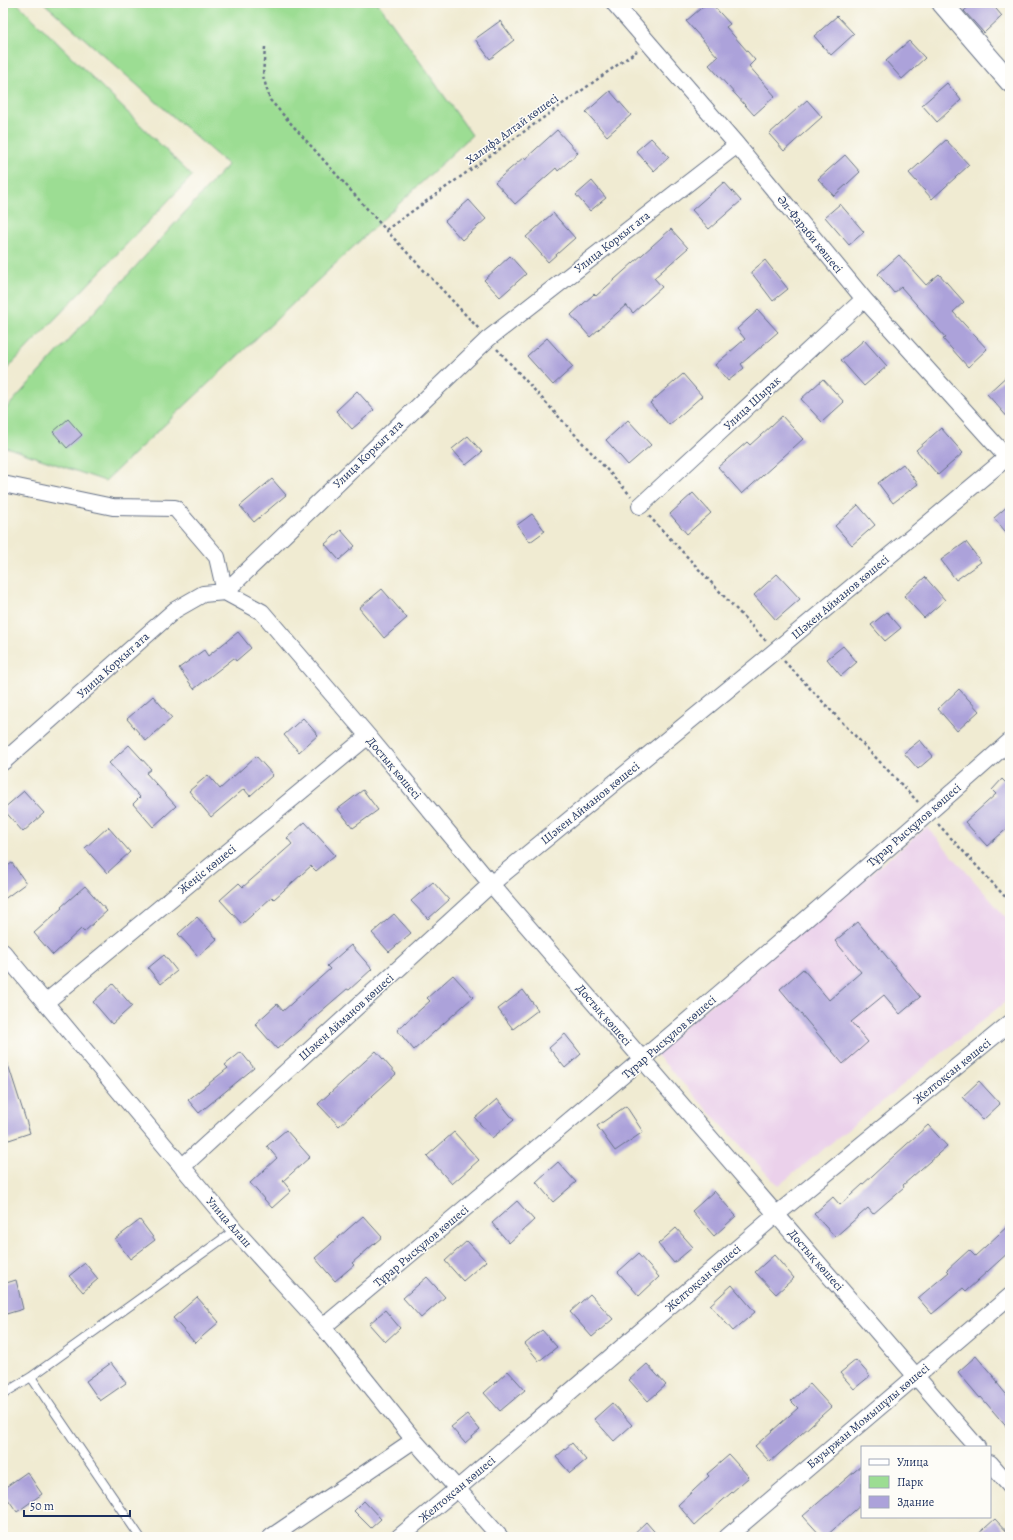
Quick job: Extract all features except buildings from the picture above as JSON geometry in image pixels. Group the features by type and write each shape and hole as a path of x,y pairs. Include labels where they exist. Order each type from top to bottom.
{"street":[{"name":"Әл-Фараби көшесі","path":"614,3 737,145 864,299 1009,458"},
{"path":"942,3 1010,82"},
{"name":"Улица Коркыт ата","path":"3,762 175,610 204,594 225,592 488,339 737,145"},
{"name":"Улица Шырак","path":"640,506 864,299"},
{"name":"Шәкен Айманов көшесі","path":"182,1167 491,884 1009,458"},
{"path":"3,484 113,507 175,508 216,557 225,592"},
{"name":"Достық көшесі","path":"225,592 262,612 368,736 491,884 976,1446"},
{"name":"Жеңіс көшесі","path":"46,1002 368,736"},
{"name":"Тұрар Рысқұлов көшесі","path":"323,1327 643,1059 929,813 1010,741"},
{"name":"Улица Алаш","path":"3,952 235,1230 323,1327 414,1440 500,1537"},
{"name":"Желтоқсан көшесі","path":"399,1537 777,1214 1010,1023"},
{"name":"Бауыржан Момышұлы көшесі","path":"727,1537 1010,1296"},
{"path":"271,1537 414,1440"},
{"path":"991,1464 1010,1486"}],"lane":[{"path":"3,1394 31,1377 235,1230"},
{"path":"31,1377 140,1537"}],"path":[{"name":"Халифа Алтай көшесі","path":"386,230 648,43"},
{"path":"265,47 263,76 270,100 386,230 488,339 640,506 929,813 1010,902"}],"shaded area":[{"path":"927,827 1010,922 1010,998 778,1186 654,1052"}],"green space":[{"path":"9,3 17,3 192,176 3,373 3,8"},
{"path":"44,3 378,3 472,135 105,481 3,446 3,412 228,165"}]}
